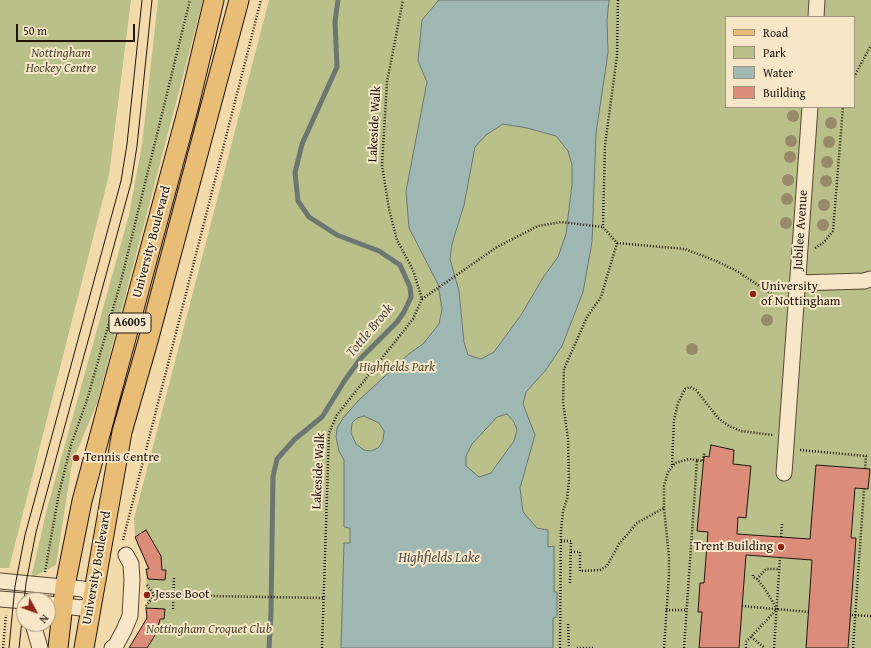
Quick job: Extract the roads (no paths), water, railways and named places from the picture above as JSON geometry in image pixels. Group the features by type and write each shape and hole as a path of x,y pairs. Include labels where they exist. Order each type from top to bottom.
{"main road":[{"name":"University Boulevard","path":"58,648 56,604 66,586 82,501 187,113 214,0"},
{"name":"University Boulevard","path":"84,648 91,600 122,432 148,341 239,0"}],"street":[{"path":"816,16 818,0"},
{"name":"Jubilee Avenue","path":"784,472 798,258 810,108"},
{"path":"797,283 864,281 871,279"},
{"path":"112,648 116,645 130,616 132,580 131,564 124,551"},
{"path":"0,581 66,586 83,589 91,600 81,608 56,604"},
{"path":"4,599 16,600"},
{"path":"35,632 40,648"}],"water":[{"name":"Highfields Lake","path":"439,0 609,0 607,20 608,53 596,133 592,242 583,292 562,346 545,371 526,392 523,404 535,435 520,488 523,512 537,528 548,530 548,547 554,546 554,592 557,592 557,617 553,618 553,648 341,648 344,543 350,543 350,528 344,527 344,460 339,451 336,437 337,428 343,418 358,401 410,353 423,344 439,324 442,309 438,284 409,228 406,191 427,82 418,61 422,20","holes":["503,124 527,128 556,136 568,151 572,165 572,184 566,234 558,257 544,276 521,315 494,352 481,359 468,355 464,342 459,291 450,259 452,244 464,205 475,147 486,135","507,414 514,422 517,430 514,441 491,473 479,477 466,466 466,456 472,444 497,417","364,416 379,423 384,431 383,441 378,448 371,451 364,450 356,444 351,433 352,423 357,418"]}],"waterway":[{"name":"Tottle Brook","path":"269,648 273,477 277,459 295,439 322,417 345,380 361,358 397,322 404,312 411,297 410,287 400,265 379,251 337,235 309,217 298,201 295,173 302,144 337,67 335,22 338,0"}],"tram line":[{"path":"9,648 15,586 25,535 121,181 127,144 142,0"},
{"path":"19,648 26,583 36,532 131,183 137,146 152,0"}],"place":[{"name":"University of Nottingham","path":"753,294"},
{"name":"Tennis Centre","path":"76,458"},
{"name":"Trent Building","path":"781,547"},
{"name":"Jesse Boot","path":"147,595"}],"park label":[{"name":"Nottingham Hockey Centre","path":"61,62"},
{"name":"Highfields Park","path":"397,368"},
{"name":"Nottingham Croquet Club","path":"209,630"}]}
